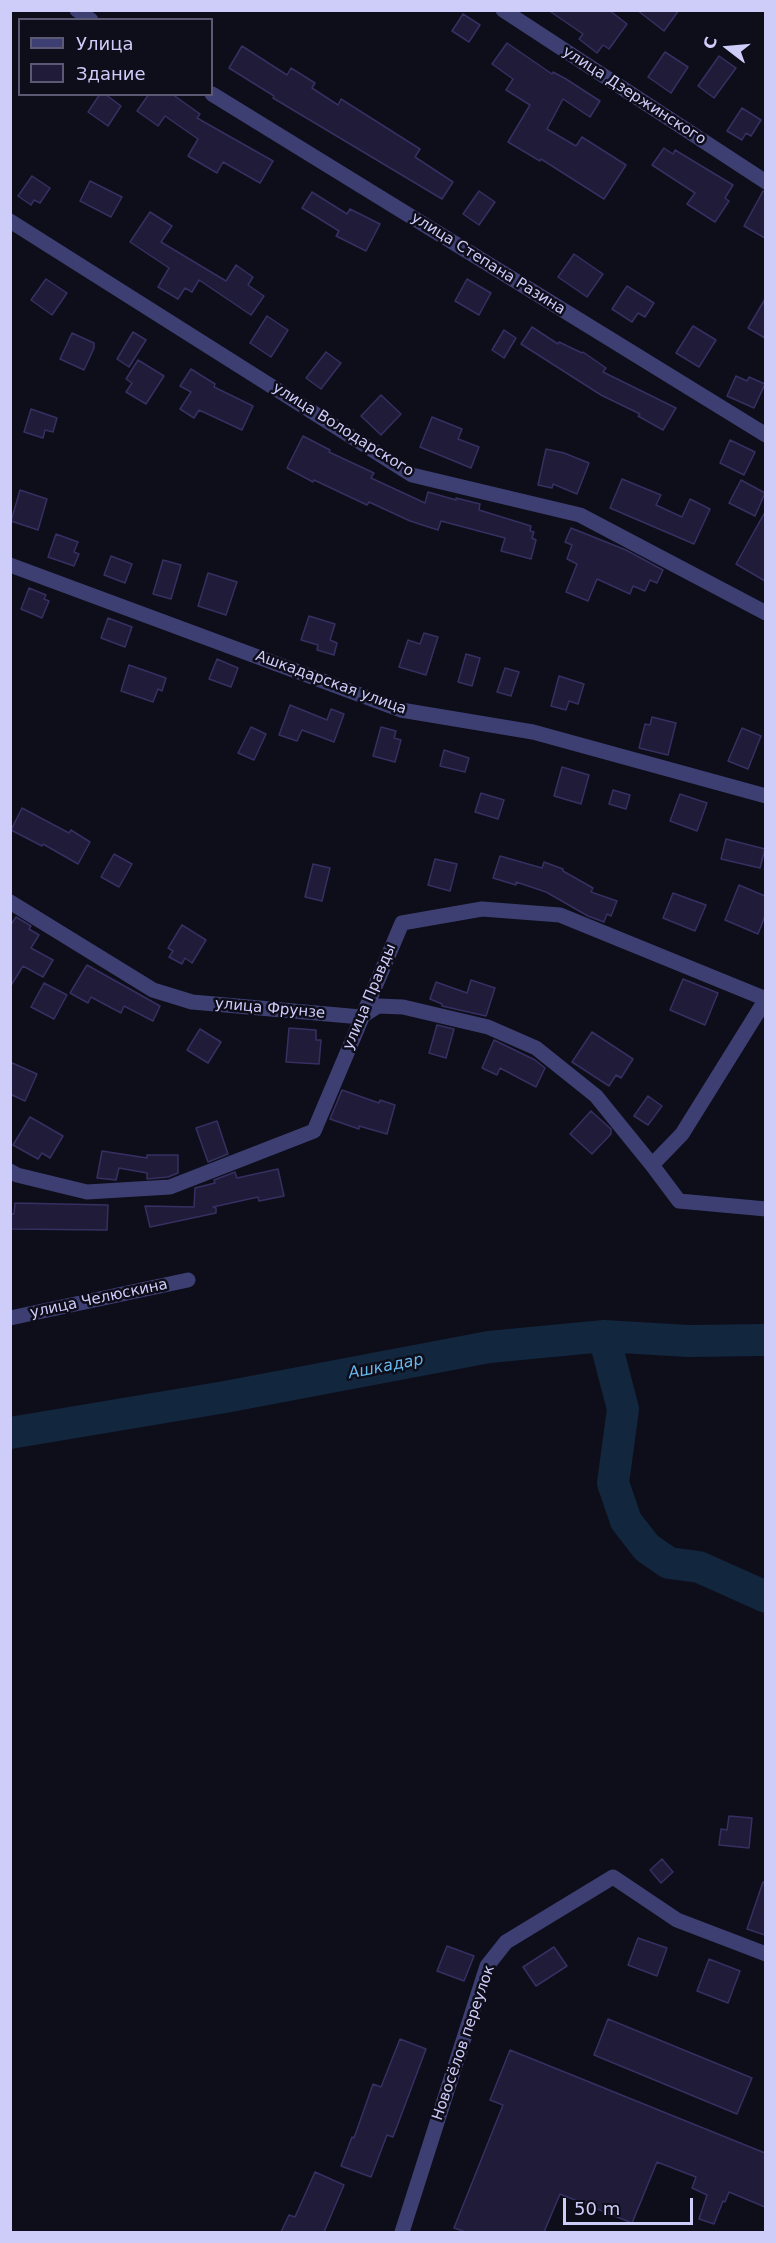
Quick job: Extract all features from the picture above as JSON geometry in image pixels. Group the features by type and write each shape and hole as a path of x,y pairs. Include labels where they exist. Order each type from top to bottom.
{"street":[{"name":"улица Дзержинского","path":"503,10 765,182"},
{"name":"улица Степана Разина","path":"213,95 765,435"},
{"name":"улица Володарского","path":"10,221 412,476 580,515 765,613"},
{"name":"Ашкадарская улица","path":"10,566 401,710 533,732 765,796"},
{"name":"улица Фрунзе","path":"10,902 153,990 192,1002 361,1017 378,1006 403,1007 488,1027 536,1048 596,1096 679,1201 765,1209"},
{"name":"улица Правды","path":"10,1171 17,1175 87,1192 170,1186 314,1131 402,923 482,909 560,915 765,999"},
{"path":"652,1165 682,1134 765,999"},
{"name":"улица Челюскина","path":"10,1318 188,1280"},
{"name":"Новосёлов переулок","path":"402,2232 487,1966 506,1942 613,1877 677,1920 765,1954"}],"building":[{"path":"548,10 609,10 627,24 609,49 603,45 597,53 579,39 583,34"},
{"path":"637,10 679,10 664,31"},
{"path":"463,14 480,25 469,42 452,31"},
{"path":"507,43 552,74 553,72 566,79 600,101 590,117 563,99 547,129 576,146 582,137 626,165 604,199 541,159 540,161 508,142 530,105 506,90 513,79 492,64"},
{"path":"242,46 287,75 291,68 315,83 312,88 338,105 341,99 420,149 415,157 453,182 442,199 273,98 274,96 229,68"},
{"path":"665,52 688,67 671,93 648,77"},
{"path":"719,56 736,68 714,98 698,86"},
{"path":"99,96 108,96 121,106 108,126 88,112"},
{"path":"148,96 175,96 200,114 197,118 273,161 260,183 223,162 217,173 188,156 198,139 165,116 158,126 137,111"},
{"path":"742,108 761,120 751,136 746,133 742,140 727,131"},
{"path":"664,148 673,154 675,150 733,185 725,198 729,201 715,222 687,204 695,193 652,165"},
{"path":"32,176 50,188 40,203 34,200 31,205 18,196"},
{"path":"90,181 122,197 111,217 80,201"},
{"path":"479,191 495,202 479,225 463,214"},
{"path":"763,191 765,192 765,238 744,226"},
{"path":"312,192 347,214 350,209 380,224 366,251 336,236 339,231 302,208"},
{"path":"150,212 172,226 161,242 226,281 236,265 253,277 248,285 264,296 251,315 199,280 192,292 185,288 178,299 158,287 169,268 130,242"},
{"path":"574,254 603,274 587,297 558,277"},
{"path":"46,279 67,293 52,315 31,300"},
{"path":"467,279 491,293 479,315 455,301"},
{"path":"627,286 654,303 645,317 638,313 632,322 612,309"},
{"path":"765,299 765,338 748,328"},
{"path":"267,316 288,330 271,357 250,343"},
{"path":"693,326 716,340 699,367 676,353"},
{"path":"532,327 558,344 559,342 583,352 606,368 603,372 676,408 663,430 638,416 640,414 601,395 521,344"},
{"path":"504,330 516,338 504,358 492,350"},
{"path":"133,332 146,340 129,367 117,359"},
{"path":"72,333 94,343 84,370 60,359"},
{"path":"326,352 341,363 321,389 306,378"},
{"path":"138,360 164,376 146,404 126,392 132,383 126,379"},
{"path":"191,369 215,384 214,387 253,406 242,430 199,410 194,418 180,409 191,392 180,386"},
{"path":"736,376 747,381 749,377 765,384 754,408 727,396"},
{"path":"381,395 401,414 381,435 361,416"},
{"path":"31,409 57,418 53,432 45,430 43,438 24,432"},
{"path":"432,417 462,429 458,439 479,447 471,468 420,447"},
{"path":"303,436 330,450 329,452 374,473 371,478 425,503 428,492 456,500 456,498 480,504 479,510 531,526 530,531 534,532 532,538 536,540 531,559 501,551 505,538 441,521 438,530 410,521 369,502 367,505 287,468"},
{"path":"730,440 755,452 744,475 720,463"},
{"path":"546,449 589,463 577,494 553,484 552,488 538,485"},
{"path":"622,479 661,495 656,505 682,517 690,499 710,509 694,544 610,508"},
{"path":"741,480 765,493 755,516 729,503"},
{"path":"20,490 47,499 38,530 11,521"},
{"path":"765,512 765,581 736,564"},
{"path":"571,528 626,550 663,570 657,583 650,580 645,591 633,586 630,594 597,579 588,601 566,592 577,564 567,559 572,545 565,542"},
{"path":"56,534 78,542 74,552 79,554 74,566 48,557"},
{"path":"111,556 132,564 125,583 104,575"},
{"path":"163,560 181,565 171,599 153,594"},
{"path":"208,573 237,582 226,615 198,606"},
{"path":"29,588 46,595 44,599 49,601 42,618 21,609"},
{"path":"309,616 335,624 330,640 337,643 334,655 317,650 318,645 301,640"},
{"path":"108,618 132,627 125,647 101,638"},
{"path":"424,633 438,637 426,675 399,667 408,640 420,644"},
{"path":"466,654 480,658 472,686 458,682"},
{"path":"217,659 238,668 231,687 209,679"},
{"path":"129,665 166,678 162,691 158,689 153,702 121,691"},
{"path":"505,668 519,672 511,696 497,692"},
{"path":"559,676 584,684 578,704 569,701 566,710 551,706"},
{"path":"290,705 327,720 331,709 344,714 334,742 302,730 297,741 279,735"},
{"path":"652,717 676,723 668,755 639,748 645,724 650,725"},
{"path":"251,727 266,734 254,760 238,753"},
{"path":"381,727 396,731 394,738 401,740 395,762 373,756"},
{"path":"742,728 761,736 748,769 728,761"},
{"path":"444,750 469,758 465,772 440,766"},
{"path":"562,767 589,775 581,804 554,796"},
{"path":"613,790 630,795 626,809 609,804"},
{"path":"481,793 504,800 498,819 475,812"},
{"path":"680,794 707,803 697,831 670,821"},
{"path":"22,808 69,833 71,830 90,842 78,864 43,844 42,846 11,830"},
{"path":"726,839 765,849 760,868 721,859"},
{"path":"114,854 132,864 119,887 101,877"},
{"path":"500,856 542,868 544,862 563,869 593,888 591,892 617,901 611,916 607,914 604,922 588,916 546,892 516,882 516,885 493,878"},
{"path":"435,859 457,864 450,891 428,885"},
{"path":"313,864 330,868 322,901 305,897"},
{"path":"739,885 765,896 765,916 758,934 725,920"},
{"path":"673,893 706,905 695,931 663,918"},
{"path":"16,917 31,926 29,929 39,935 31,948 53,960 43,977 23,966 10,987 10,926"},
{"path":"182,925 206,940 192,963 185,958 182,964 169,957 173,951 168,948"},
{"path":"87,965 160,1006 153,1021 124,1006 121,1013 91,997 88,1003 70,993"},
{"path":"683,979 718,993 705,1025 670,1010"},
{"path":"471,980 495,988 486,1016 442,1006 430,999 436,982 467,993"},
{"path":"44,983 67,995 54,1019 31,1007"},
{"path":"437,1025 454,1029 446,1058 429,1053"},
{"path":"289,1028 316,1030 316,1040 321,1040 319,1064 286,1062"},
{"path":"200,1029 221,1042 208,1063 187,1050"},
{"path":"592,1032 633,1059 621,1078 616,1075 609,1086 572,1062"},
{"path":"494,1040 535,1060 545,1068 536,1087 500,1068 497,1075 482,1068"},
{"path":"10,1062 37,1074 25,1101 10,1094"},
{"path":"342,1090 379,1103 380,1100 395,1105 387,1134 359,1126 359,1129 330,1119"},
{"path":"648,1096 662,1106 648,1125 634,1116"},
{"path":"591,1111 611,1129 611,1134 592,1154 570,1134"},
{"path":"30,1117 63,1136 50,1158 42,1153 38,1159 13,1145"},
{"path":"217,1121 228,1154 208,1162 196,1128"},
{"path":"102,1151 147,1158 147,1155 178,1155 178,1173 168,1177 147,1179 147,1173 119,1168 116,1180 97,1178"},
{"path":"278,1169 284,1196 259,1201 258,1197 213,1207 216,1208 216,1213 150,1227 145,1206 194,1207 195,1188 215,1183 214,1180 235,1172 237,1178"},
{"path":"15,1203 108,1205 107,1230 10,1229 10,1214 14,1214"},
{"path":"729,1816 752,1818 749,1848 719,1845 721,1829 727,1830"},
{"path":"662,1859 673,1872 661,1883 650,1870"},
{"path":"763,1882 765,1883 765,1935 747,1929"},
{"path":"638,1938 667,1948 657,1976 628,1965"},
{"path":"447,1946 474,1956 464,1981 437,1971"},
{"path":"554,1947 567,1966 536,1986 523,1967"},
{"path":"709,1959 740,1971 728,2003 697,1991"},
{"path":"608,2019 752,2078 737,2114 594,2055"},
{"path":"400,2039 426,2049 393,2137 387,2135 371,2177 341,2166 352,2137 354,2138 373,2084 381,2087"},
{"path":"510,2050 765,2153 765,2207 729,2192 714,2224 699,2219 707,2195 692,2188 696,2177 657,2162 632,2223 560,2194 544,2232 466,2232 454,2228 503,2105 490,2100"},
{"path":"315,2172 344,2185 324,2232 281,2232 289,2215 295,2217"}],"waterway":[{"path":"604,1336 623,1409 613,1483 626,1521 647,1548 669,1563 699,1567 766,1597"},
{"name":"Ашкадар","path":"10,1433 225,1397 489,1347 604,1336 688,1341 766,1340"}]}
